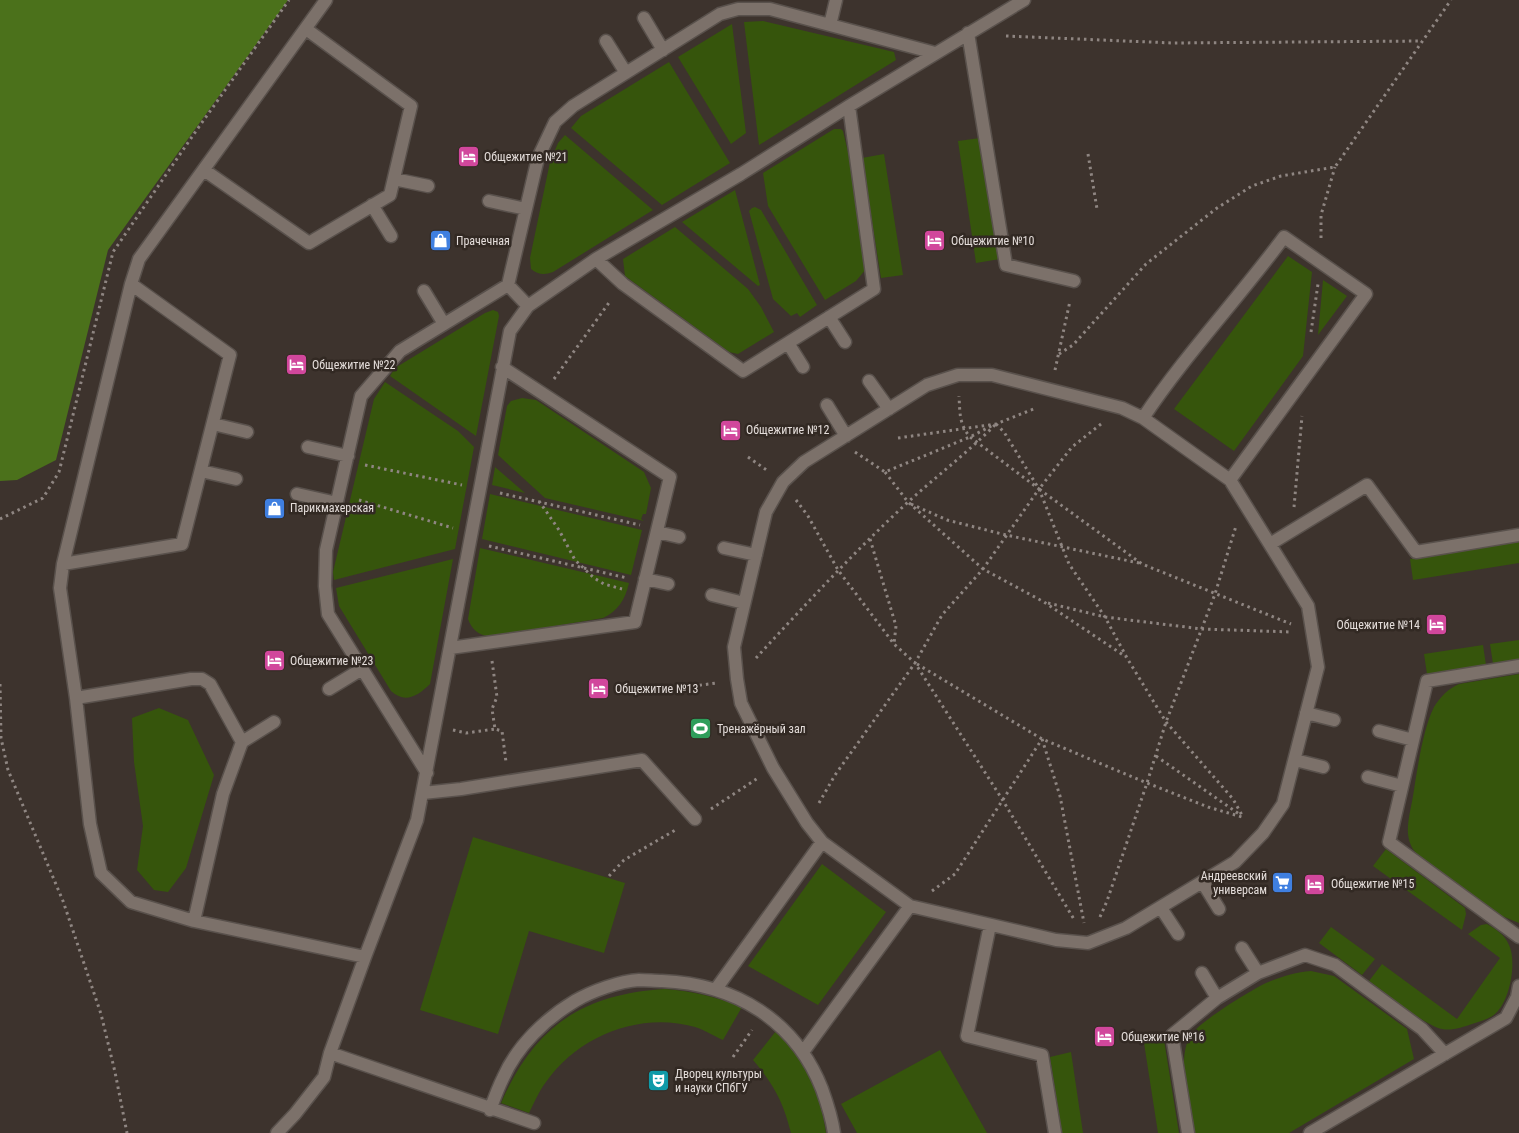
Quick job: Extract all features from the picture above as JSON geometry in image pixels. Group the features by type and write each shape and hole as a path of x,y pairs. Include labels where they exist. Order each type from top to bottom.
{"lane":[{"path":"326,0 139,259 131,284 63,564 60,588 76,698 90,824 101,873 131,902 194,921 364,958"},
{"path":"830,25 836,0"},
{"path":"277,1133 295,1114 324,1076 330,1053 364,958 417,820 510,331 528,306 596,260 741,174 1024,0"},
{"path":"427,773 328,614 325,586 326,550 362,396 400,350 508,285 538,158 555,122 573,106 720,14 738,10 770,10 935,53"},
{"path":"644,18 663,50"},
{"path":"204,170 309,242 390,195 411,106 306,29"},
{"path":"968,33 1006,265 1074,281"},
{"path":"606,41 626,74"},
{"path":"596,260 623,284 743,371 874,289 849,106"},
{"path":"394,179 428,186"},
{"path":"490,200 526,209"},
{"path":"372,205 391,236"},
{"path":"1143,418 1166,383 1253,278 1284,237 1366,294 1230,480"},
{"path":"63,564 182,544 230,355 131,284"},
{"path":"508,285 528,306"},
{"path":"424,291 444,324"},
{"path":"829,317 845,342"},
{"path":"788,343 803,367"},
{"path":"450,648 635,622 670,477 502,367"},
{"path":"958,375 992,375 1049,389 1122,408 1143,418 1230,480 1308,606 1318,666 1284,804 1263,833 1235,862 1162,908 1126,928 1088,943 1056,940 910,906 822,842 807,823 773,768 741,703 734,647 766,512 783,482 804,462 927,385 958,375"},
{"path":"869,381 889,410"},
{"path":"827,405 846,436"},
{"path":"213,424 247,432"},
{"path":"308,447 347,459"},
{"path":"201,471 236,479"},
{"path":"1270,544 1367,484 1416,552 1519,535"},
{"path":"297,494 338,499"},
{"path":"657,531 679,537"},
{"path":"724,548 756,555"},
{"path":"644,585 668,584"},
{"path":"712,595 744,603"},
{"path":"1519,666 1427,681 1390,842 1519,937"},
{"path":"329,689 362,668"},
{"path":"76,698 191,679 202,679 210,684 242,742"},
{"path":"1306,713 1334,720"},
{"path":"194,921 223,794 242,742 274,722"},
{"path":"1379,731 1413,740"},
{"path":"423,793 508,782 642,760 695,819"},
{"path":"1295,760 1323,767"},
{"path":"1368,777 1402,786"},
{"path":"716,989 822,842"},
{"path":"1203,882 1219,909"},
{"path":"803,1052 910,906"},
{"path":"1162,908 1178,934"},
{"path":"990,926 966,1036 1042,1055 1055,1133"},
{"path":"1242,948 1258,973"},
{"path":"1188,1133 1172,1035 1218,998 1258,973 1305,955 1335,966 1422,1029 1445,1054"},
{"path":"1202,973 1218,998"},
{"path":"490,1110 503,1076 521,1048 544,1023 576,1001 605,988 639,980 678,982 716,989 740,998 764,1013 784,1030 803,1052 816,1075 826,1101 834,1133"},
{"path":"1310,1133 1506,1018 1517,997 1519,986"},
{"path":"330,1053 490,1110 534,1123"}],"path":[{"path":"1059,354 1073,345 1146,264 1217,208 1252,186 1281,176 1336,167 1451,0"},
{"path":"968,33 1174,43 1423,41"},
{"path":"1088,154 1097,209"},
{"path":"885,472 1041,406 1049,389 1059,354 1074,281"},
{"path":"544,393 623,284"},
{"path":"958,375 960,420 963,429 970,437 1142,564"},
{"path":"807,823 834,775 915,663 942,615 983,569 1039,489 1072,447 1122,408"},
{"path":"898,438 996,424"},
{"path":"737,679 838,570 908,502 996,424"},
{"path":"996,424 1004,432 1039,489 1070,564 1105,617 1127,658 1166,722 1233,799 1243,817"},
{"path":"846,436 854,451 885,472 908,502 983,569 1044,602 1127,658"},
{"path":"347,459 539,501 657,531"},
{"path":"783,482 808,516 838,570 894,644 915,663 1042,739 1208,807 1243,817"},
{"path":"338,499 458,529 482,544 584,568 644,585"},
{"path":"539,501 559,530 575,560 594,578 604,584 644,585"},
{"path":"908,502 947,520 1006,535 1142,564 1312,632"},
{"path":"1088,943 1107,901 1166,722 1215,594 1243,502"},
{"path":"870,539 896,626 894,644"},
{"path":"1044,602 1105,617 1202,629 1312,632"},
{"path":"489,644 497,697 492,709 495,729"},
{"path":"915,663 1002,798 1088,943"},
{"path":"0,684 1,738 8,770 62,901 101,1014 127,1133"},
{"path":"436,726 466,733 495,729 502,731 508,782"},
{"path":"910,906 955,874 1002,798 1042,739"},
{"path":"1042,739 1060,796 1088,943"},
{"path":"1156,756 1263,833"},
{"path":"733,1057 764,1013"}],"green space":[{"path":"0,0 288,0 108,250 56,460 17,480 0,481"},
{"path":"763,21 894,52 896,60 759,145 744,22"},
{"path":"732,24 746,133 731,144 678,57"},
{"path":"669,62 730,163 662,205 571,128 581,116"},
{"path":"834,129 841,129 843,131 851,165 866,269 856,281 825,300 768,206 763,173"},
{"path":"565,135 653,210 553,272 542,274 531,269 530,258 550,162 558,143"},
{"path":"980,138 1000,259 976,263 958,141"},
{"path":"884,154 903,275 881,278 862,158"},
{"path":"735,190 760,285 758,286 682,222"},
{"path":"755,207 761,210 817,305 800,317 797,313 791,316 773,299 749,211"},
{"path":"675,227 748,289 761,307 774,332 738,354 729,352 625,276 623,259"},
{"path":"1288,256 1312,272 1303,356 1234,451 1174,409"},
{"path":"1323,280 1347,296 1318,335"},
{"path":"493,310 498,312 499,316 476,436 390,376 395,368"},
{"path":"385,382 458,431 474,447 455,549 334,580 333,572 374,399"},
{"path":"522,398 536,400 644,472 651,488 646,514 643,514 641,519 644,521 545,498 498,455 507,406 511,401"},
{"path":"495,467 525,493 492,485"},
{"path":"490,494 642,530 631,575 482,539"},
{"path":"1519,542 1519,563 1413,580 1410,559"},
{"path":"480,548 629,583 620,604 613,612 603,618 489,637 476,631 468,619"},
{"path":"453,559 430,684 416,695 406,698 401,697 391,691 339,606 336,588"},
{"path":"1519,640 1519,660 1493,664 1490,644"},
{"path":"1483,645 1486,665 1427,674 1424,654"},
{"path":"1519,674 1519,923 1502,916 1420,857 1410,844 1408,829 1424,738 1434,707 1442,696 1459,684"},
{"path":"159,708 188,720 214,775 186,868 168,892 154,890 137,870 143,826 134,762 132,718"},
{"path":"473,837 625,883 604,953 529,931 498,1034 420,1010"},
{"path":"1386,849 1465,908 1466,914 1462,930 1373,866"},
{"path":"822,864 886,912 818,1005 748,966"},
{"path":"1487,924 1503,935 1509,945 1512,961 1511,980 1505,999 1496,1013 1488,1018 1457,1028 1442,1029 1435,1027 1369,981 1382,964 1457,1019 1500,958 1468,934 1481,925"},
{"path":"1331,927 1375,959 1362,975 1319,943"},
{"path":"1311,971 1334,976 1407,1029 1414,1059 1289,1133 1194,1133 1184,1065 1185,1050 1191,1035 1214,1015 1266,983 1300,972"},
{"path":"665,989 704,995 742,1007 723,1040 699,1028 674,1023 653,1022 632,1025 612,1031 593,1040 559,1066 543,1086 529,1113 501,1103 514,1076 529,1054 564,1019 585,1007 609,998 635,992"},
{"path":"776,1031 795,1053 810,1078 820,1105 826,1133 791,1133 777,1094 767,1077 753,1060"},
{"path":"1164,1040 1179,1133 1158,1133 1144,1043"},
{"path":"940,1050 987,1133 857,1133 841,1104"},
{"path":"1071,1052 1083,1133 1062,1133 1050,1057"}],"place":[{"name":"Общежитие №21","path":"468,157"},
{"name":"Прачечная","path":"440,241"},
{"name":"Общежитие №10","path":"935,241"},
{"name":"Общежитие №22","path":"296,365"},
{"name":"Общежитие №12","path":"730,430"},
{"name":"Парикмахерская","path":"274,508"},
{"name":"Общежитие №14","path":"1436,625"},
{"name":"Общежитие №23","path":"274,661"},
{"name":"Общежитие №13","path":"599,689"},
{"name":"Тренажёрный зал","path":"701,729"},
{"name":"Андреевский универсам","path":"1283,883"},
{"name":"Общежитие №15","path":"1315,884"},
{"name":"Общежитие №16","path":"1105,1037"},
{"name":"Дворец культуры и науки СПбГУ","path":"659,1081"}]}
